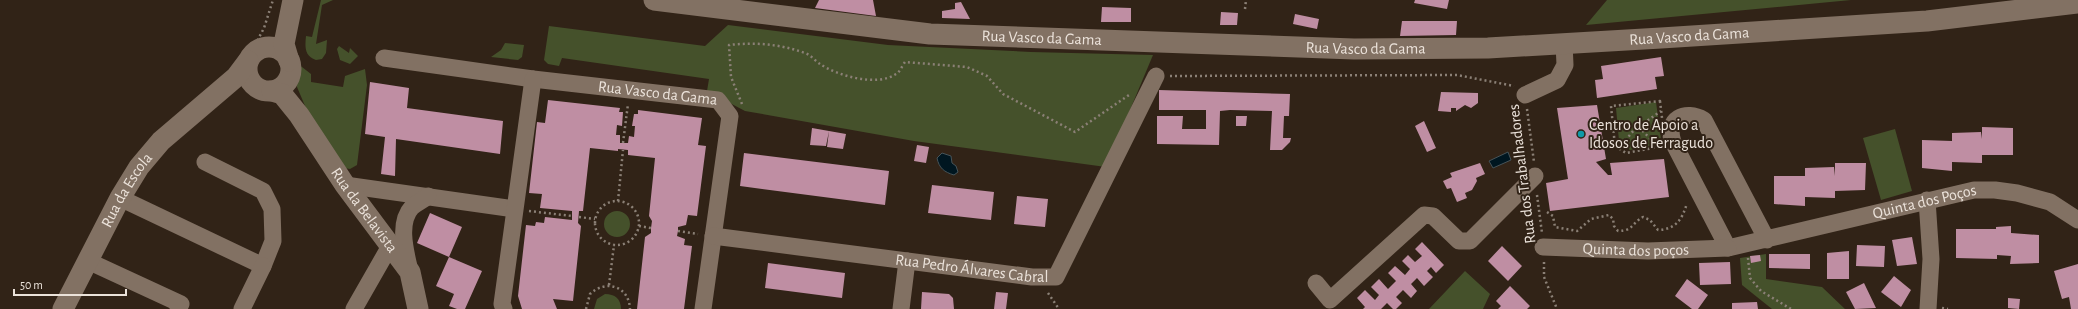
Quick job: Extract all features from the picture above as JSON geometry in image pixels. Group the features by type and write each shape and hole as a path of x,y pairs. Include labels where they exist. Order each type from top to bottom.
{"street":[{"path":"280,0 272,31 267,41 252,56 247,71 248,79 266,90 282,94 299,115"},
{"path":"293,0 284,44 289,69 290,86 299,115"},
{"name":"Rua Vasco da Gama","path":"654,0 930,34 1354,49 1488,48 1927,21 2078,4"},
{"path":"1525,95 1557,80 1565,65 1564,43"},
{"path":"252,56 264,48 278,49 284,53 289,69 279,89 266,90"},
{"name":"Rua da Escola","path":"63,309 120,198 139,166 161,141 236,77 252,56"},
{"name":"Rua Vasco da Gama","path":"384,58 532,78 718,100 730,116 703,309"},
{"name":"Rua Pedro Álvares Cabral","path":"713,236 1032,277 1056,277 1156,76"},
{"path":"504,309 502,304 532,78"},
{"name":"Rua da Escola","path":"218,92 248,84 266,90"},
{"name":"Rua da Belavista","path":"299,115 345,185 410,272 418,309"},
{"path":"1728,248 1672,138 1671,127 1684,115 1696,115 1704,120 1767,240"},
{"path":"205,162 263,190 272,209 272,241 263,266 242,309"},
{"path":"1316,283 1334,304 1424,215 1433,216 1459,241 1470,241 1535,176"},
{"path":"345,185 514,209"},
{"name":"Quinta dos Poços","path":"1728,248 1974,190 1995,190 2050,202 2078,220"},
{"path":"410,272 404,241 405,222 412,208 428,196"},
{"path":"120,198 263,266"},
{"path":"1927,200 1932,259 1928,309"},
{"path":"354,309 390,246"},
{"name":"Quinta dos poços","path":"1543,248 1648,251 1728,248"},
{"path":"88,261 183,307"},
{"path":"901,309 907,261"}],"path":[{"path":"1245,9 1246,0"},
{"path":"745,111 730,77 729,45 753,43 769,44 807,54 821,65 855,78 881,81 897,74 905,62 967,67 986,76 1003,94 1075,132 1131,93"},
{"name":"Rua dos Trabalhadores","path":"1156,76 1457,75 1513,85 1525,95 1543,248 1544,277 1557,309"},
{"path":"623,143 630,89"},
{"path":"1664,146 1626,153 1615,146 1611,106 1660,101 1664,146 1664,151"},
{"path":"1619,148 1639,127 1661,112"},
{"path":"1639,127 1659,147"},
{"path":"618,201 623,150"},
{"path":"1547,212 1552,216 1555,227 1577,231 1591,219 1609,215 1613,218 1614,226 1618,231 1625,231 1631,228 1639,219 1643,217 1650,220 1658,230 1669,229 1681,217 1689,197"},
{"path":"618,201 625,202 636,212 639,226 632,239 626,243 614,245 605,242 599,237 596,230 595,219 599,209 604,204 618,201"},
{"path":"514,209 572,216"},
{"path":"579,217 595,219"},
{"path":"639,226 651,228"},
{"path":"678,231 713,236"},
{"path":"1745,244 1750,278 1761,291 1790,309"},
{"path":"609,285 614,245"},
{"path":"586,309 590,294 595,289 609,285 622,290 627,296 630,309"}],"green space":[{"path":"321,0 333,0 322,5 316,44 327,40 326,53 322,59 316,60 307,53 306,36 312,37"},
{"path":"1607,0 1851,0 1586,25"},
{"path":"728,25 888,45 1031,52 1153,55 1106,167 914,141 745,111 707,91 709,79 562,58 559,66 548,64 544,60 549,26 705,46"},
{"path":"505,43 524,45 522,57 518,60 491,57 501,50"},
{"path":"339,46 349,53 350,48 358,56 350,64 340,60 337,49"},
{"path":"293,60 311,74 311,82 343,87 345,76 365,69 367,85 357,165 350,169 339,167 311,120 297,87"},
{"path":"1656,102 1661,139 1656,145 1630,150 1619,141 1616,108"},
{"path":"1895,129 1912,191 1881,200 1863,138"},
{"path":"617,211 626,215 630,224 626,233 617,237 608,233 604,224 608,215"},
{"path":"1766,254 1766,279 1822,287 1845,309 1772,309 1742,285 1740,258"},
{"path":"1465,271 1490,294 1483,309 1429,309"},
{"path":"605,294 612,295 617,298 620,302 621,309 594,309 597,299"}],"water":[{"path":"1508,152 1511,160 1493,168 1489,161"},
{"path":"942,153 951,156 952,163 956,166 958,172 954,175 945,171 939,164 937,158"}],"building":[{"path":"819,0 873,0 876,16 815,8"},
{"path":"1415,0 1449,0 1447,9 1414,3"},
{"path":"961,2 970,19 942,18 942,11 955,9 955,3"},
{"path":"1102,7 1131,8 1131,22 1101,22"},
{"path":"1221,12 1238,13 1237,25 1220,25"},
{"path":"1295,14 1319,19 1317,29 1293,24"},
{"path":"1402,21 1457,21 1456,35 1400,36"},
{"path":"1661,57 1664,76 1655,77 1657,89 1597,98 1595,80 1603,79 1601,66"},
{"path":"370,82 409,88 407,108 503,121 500,154 396,139 395,176 381,174 385,137 365,134"},
{"path":"1159,90 1290,94 1289,116 1284,116 1283,138 1291,138 1290,142 1282,150 1270,150 1272,111 1230,110 1220,111 1219,145 1157,144 1157,116 1183,116 1182,129 1206,129 1206,110 1159,110"},
{"path":"1441,92 1478,93 1478,103 1471,108 1465,105 1456,111 1456,108 1451,108 1451,112 1438,111"},
{"path":"548,100 620,108 619,112 623,112 622,126 617,125 616,135 620,135 620,143 628,143 629,136 634,137 635,126 632,126 634,114 638,114 638,110 702,118 698,145 706,146 697,216 688,215 686,225 678,227 677,236 685,239 684,245 692,246 684,309 637,309 645,237 651,233 652,221 649,216 655,158 628,155 628,150 618,149 618,151 590,148 583,211 579,211 578,223 581,226 573,301 553,299 557,309 522,309 518,296 526,225 535,226 536,222 544,223 545,217 572,220 572,211 540,208 542,194 529,193 537,122 545,123"},
{"name":"Centro de Apoio a Idosos de Ferragudo","path":"1597,105 1606,159 1596,162 1608,175 1612,175 1610,163 1664,159 1669,197 1550,211 1546,183 1568,179 1557,108"},
{"path":"1236,116 1247,116 1246,126 1236,126"},
{"path":"1424,121 1436,148 1427,152 1415,126"},
{"path":"1982,127 2013,128 2013,155 1982,155 1982,163 1952,162 1952,171 1922,168 1922,140 1952,141 1952,133 1981,132 1982,139"},
{"path":"812,128 829,131 826,146 810,145"},
{"path":"829,131 846,134 843,149 827,147"},
{"path":"917,145 929,147 926,163 914,161"},
{"path":"744,153 889,171 885,205 740,186"},
{"path":"1480,163 1485,174 1476,178 1477,181 1472,190 1465,193 1467,198 1457,202 1451,188 1447,189 1443,181 1452,177 1450,173"},
{"path":"1835,163 1866,163 1865,190 1835,191 1835,198 1805,197 1805,206 1774,204 1774,176 1805,176 1805,168 1834,167 1835,176"},
{"path":"932,185 994,192 991,220 928,213"},
{"path":"1017,196 1048,199 1045,227 1014,224"},
{"path":"430,213 462,227 449,257 417,243"},
{"path":"2011,226 2011,233 2039,235 2039,263 2010,264 2011,256 1997,255 1997,259 1956,258 1956,229 1996,229 1996,227"},
{"path":"1912,237 1917,264 1897,266 1892,240"},
{"path":"1422,242 1444,265 1436,273 1431,267 1427,271 1433,277 1424,286 1417,278 1411,284 1417,291 1411,298 1403,290 1396,297 1402,303 1396,309 1393,309 1387,303 1381,309 1363,309 1365,307 1357,298 1365,290 1375,300 1379,295 1371,287 1379,279 1388,289 1396,281 1388,273 1395,266 1405,275 1410,269 1402,261 1408,255 1415,262 1422,256 1415,249"},
{"path":"1857,245 1885,246 1884,267 1856,266"},
{"path":"1502,246 1522,266 1508,281 1488,261"},
{"path":"1849,251 1849,279 1827,279 1827,253"},
{"path":"1769,254 1810,254 1810,269 1769,268"},
{"path":"1760,255 1761,261 1751,263 1750,256"},
{"path":"449,257 482,271 465,309 457,309 449,306 454,294 436,286"},
{"path":"1730,262 1731,284 1700,285 1699,263"},
{"path":"768,263 845,273 842,298 765,288"},
{"path":"2078,264 2078,309 2071,309 2069,297 2062,299 2054,271"},
{"path":"1894,276 1911,290 1901,307 1881,292"},
{"path":"1687,279 1708,295 1698,309 1692,309 1675,296"},
{"path":"1864,283 1876,308 1855,309 1846,292"},
{"path":"1510,286 1530,306 1527,309 1498,309 1501,306 1496,301"},
{"path":"922,292 949,294 953,298 954,309 921,309"},
{"path":"996,292 1008,293 1006,309 994,309"},
{"path":"2008,298 2020,299 2019,309 2008,308"},
{"path":"1757,302 1758,309 1732,309 1732,303"}],"place":[{"name":"Centro de Apoio a Idosos de Ferragudo","path":"1581,134"}]}
